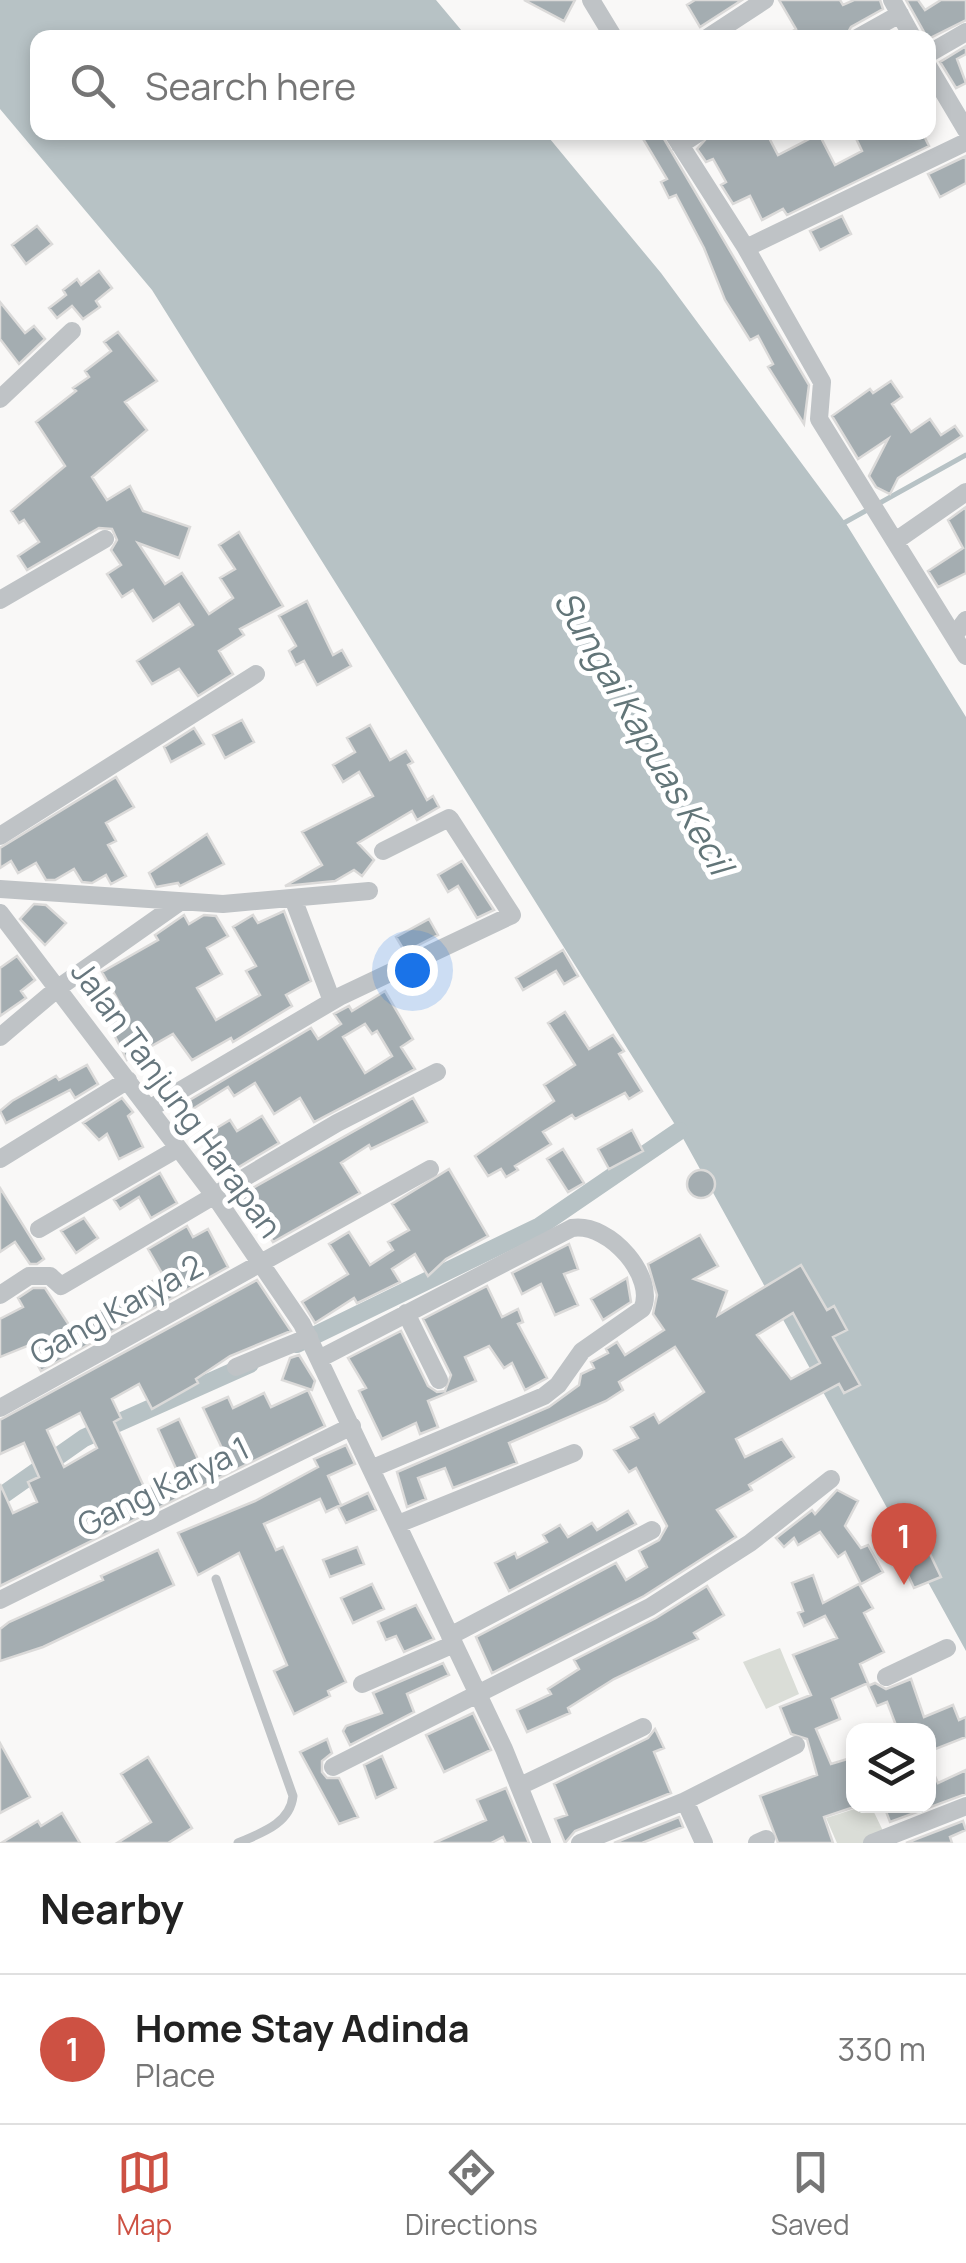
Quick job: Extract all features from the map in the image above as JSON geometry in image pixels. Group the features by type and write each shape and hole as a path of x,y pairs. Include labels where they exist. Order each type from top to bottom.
{"street":[{"path":"591,0 609,30"},
{"path":"720,30 765,0"},
{"path":"867,30 896,7 909,30"},
{"path":"936,49 966,32"},
{"path":"936,79 966,130"},
{"path":"677,140 751,245 822,382 819,420 966,656"},
{"path":"751,245 966,142"},
{"path":"0,399 72,331"},
{"path":"897,540 966,492"},
{"path":"0,600 105,539"},
{"path":"954,636 966,620"},
{"path":"0,836 256,674"},
{"path":"149,1109 332,1001 512,914 450,818 383,852"},
{"path":"0,889 180,902 294,901 369,892"},
{"path":"294,901 332,1001"},
{"path":"0,1037 58,988 180,902"},
{"name":"Jalan Tanjung Harapan","path":"0,914 214,1195 312,1342 520,1786 542,1843"},
{"path":"0,1295 30,1276 50,1276 61,1286 336,1123 437,1072"},
{"path":"0,1159 128,1080"},
{"path":"39,1229 177,1148"},
{"name":"Gang Karya 2","path":"0,1408 430,1168"},
{"path":"236,1367 406,1313 538,1243 581,1227 596,1228 615,1240 646,1294 642,1309 582,1350 550,1393 373,1468"},
{"path":"406,1313 439,1380"},
{"name":"Gang Karya 1","path":"0,1600 352,1426"},
{"path":"398,1524 574,1452"},
{"path":"333,1767 478,1696 703,1576 831,1479"},
{"path":"362,1684 452,1640 652,1530"},
{"path":"886,1677 947,1648"},
{"path":"520,1786 643,1726"},
{"path":"580,1843 685,1801 796,1746"},
{"path":"685,1801 704,1843"},
{"path":"872,1843 966,1806"}],"lane":[{"path":"216,1580 293,1796 282,1821 238,1843"}],"shaded area":[{"path":"780,1648 799,1694 766,1709 743,1662"},
{"path":"846,1812 874,1813 885,1835 866,1843 837,1843 826,1818"}],"water":[{"name":"Sungai Kapuas Kecil","path":"0,0 436,0 461,30 30,30 30,140 551,140 661,273 845,522 966,717 966,1651 679,1131 152,290 0,109"}],"building":[{"path":"524,0 575,0 564,21"},
{"path":"695,0 742,0 700,27 687,5"},
{"path":"779,0 840,0 843,5 854,0 880,0 883,9 849,30 796,29"},
{"path":"906,0 918,0 925,10 941,0 966,0 966,20 936,35 936,30 923,30"},
{"path":"966,46 966,54 957,59 966,83 956,88 940,62"},
{"path":"644,140 665,140 809,385 804,424 768,367 773,364 758,336 750,340 725,300 676,195 669,198 661,182 667,179"},
{"path":"705,140 770,140 778,155 807,140 822,140 835,165 862,151 857,140 926,140 929,146 787,215 783,209 762,220 750,196 733,204 721,185 726,182 713,159 706,162 697,149"},
{"path":"966,156 966,183 940,197 928,174"},
{"path":"842,216 851,234 820,250 810,231"},
{"path":"37,226 52,244 26,264 12,245"},
{"path":"99,271 112,288 96,301 100,307 83,319 72,306 57,318 49,308 66,295 63,290 77,279 81,285"},
{"path":"0,302 25,333 34,326 45,339 19,364 0,339"},
{"path":"118,332 157,381 125,402 147,430 92,477 107,500 130,486 143,511 190,527 179,558 138,543 165,584 182,573 209,614 233,598 220,578 235,569 219,545 239,532 283,606 240,629 244,635 219,651 233,674 198,696 179,669 152,684 137,661 193,625 179,604 153,621 133,590 122,597 107,574 121,565 111,550 117,540 112,529 99,528 27,570 18,556 39,542 24,520 19,523 11,511 65,466 36,422 89,377 85,371 111,351 104,342"},
{"path":"891,381 902,397 892,404 911,432 930,419 941,435 955,426 962,436 898,478 890,494 876,487 869,476 888,439 858,459 832,416 870,389 873,393"},
{"path":"966,507 966,573 938,587 928,571 963,548 948,520"},
{"path":"307,601 333,655 342,650 351,666 317,685 304,661 296,665 289,651 296,646 279,616"},
{"path":"242,720 254,742 225,758 213,735"},
{"path":"370,725 390,760 406,751 413,762 408,765 427,800 433,796 439,807 417,820 412,811 358,843 374,860 362,876 354,870 335,881 285,886 322,865 302,832 373,796 359,772 343,782 333,765 355,752 347,738"},
{"path":"194,728 204,744 171,762 164,747"},
{"path":"116,777 134,807 106,823 116,841 108,845 126,876 111,884 106,875 92,883 82,882 74,869 55,880 46,880 36,863 18,873 11,861 0,868 0,848"},
{"path":"207,834 224,864 180,886 178,883 156,887 149,873"},
{"path":"462,861 494,910 477,918 458,886 448,892 438,875"},
{"path":"34,904 46,905 66,923 45,945 20,919"},
{"path":"284,911 311,981 286,995 292,1006 233,1042 231,1038 192,1060 173,1034 127,1060 106,1019 123,1009 102,972 158,940 155,935 184,915 189,924 204,915 216,916 228,936 207,948 222,974 197,988 216,1020 260,995 246,971 256,966 233,927 253,915 258,923"},
{"path":"429,919 438,935 405,952 396,937"},
{"path":"563,950 578,976 564,984 556,971 523,990 516,978"},
{"path":"17,956 35,980 21,991 26,998 0,1016 0,968"},
{"path":"385,991 413,1039 401,1047 415,1069 314,1122 300,1098 274,1114 255,1083 234,1096 228,1087 183,1115 178,1107 311,1028 318,1039 341,1024 334,1014 349,1006 352,1011","holes":["365,1024 372,1034 377,1031 392,1056 365,1073 343,1037"]},
{"path":"565,1012 589,1049 613,1035 624,1051 619,1054 642,1091 629,1099 625,1093 575,1119 572,1115 543,1132 551,1144 515,1166 518,1170 506,1177 501,1169 488,1176 475,1156 554,1101 544,1085 575,1065 548,1023"},
{"path":"87,1065 98,1084 75,1098 70,1090 6,1123 0,1111 12,1101 56,1076 59,1080"},
{"path":"122,1098 133,1112 128,1116 143,1147 119,1159 107,1134 99,1140 83,1123"},
{"path":"413,1098 427,1122 371,1149 369,1145 341,1163 360,1193 273,1242 249,1204 239,1209 233,1199"},
{"path":"262,1116 279,1143 222,1177 202,1137 230,1120 237,1131"},
{"path":"632,1130 643,1151 609,1169 598,1149"},
{"path":"563,1149 584,1183 568,1192 547,1159"},
{"path":"449,1169 488,1236 446,1259 428,1276 415,1254 392,1269 400,1282 357,1303 354,1298 315,1323 302,1302 348,1274 329,1244 349,1232 370,1265 393,1250 388,1242 409,1230 392,1204"},
{"path":"701,1170 711,1174 715,1184 711,1194 701,1198 691,1194 687,1184 691,1174"},
{"path":"160,1173 177,1203 151,1218 139,1197 120,1209 114,1200"},
{"path":"0,1188 44,1259 37,1264 30,1264 15,1242 0,1252"},
{"path":"84,1218 98,1238 76,1253 61,1231"},
{"path":"187,1226 193,1237 208,1229 228,1267 41,1371 27,1346 0,1357 0,1319 23,1307 18,1298 33,1288 45,1288 71,1328 163,1275 148,1249"},
{"path":"700,1235 718,1266 694,1279 727,1291 718,1315 801,1265 827,1310 834,1306 847,1330 833,1337 860,1385 844,1393 839,1384 736,1439 745,1457 782,1439 794,1457 749,1485 752,1490 717,1510 736,1537 644,1596 492,1673 476,1637 616,1563 626,1580 647,1567 639,1551 659,1540 667,1526 636,1468 629,1472 614,1450 638,1438 631,1427 654,1414 659,1423 704,1392 675,1347 619,1382 623,1390 606,1401 509,1443 517,1463 453,1488 445,1468 418,1478 426,1499 407,1507 397,1472 549,1407 579,1385 581,1374 594,1368 591,1362 608,1353 606,1349 617,1342 625,1355 664,1330 653,1314 657,1295 648,1264","holes":["793,1313 820,1363 791,1379 757,1335"]},
{"path":"569,1244 578,1269 564,1274 578,1305 555,1315 541,1284 522,1294 512,1273"},
{"path":"627,1278 631,1302 603,1320 591,1299"},
{"path":"257,1280 291,1331 230,1356 196,1379 198,1383 152,1409 139,1384 112,1399 121,1418 114,1422 145,1489 178,1473 158,1429 179,1419 203,1470 227,1459 203,1408 228,1397 233,1408 264,1393 271,1407 308,1390 325,1426 0,1586 0,1484 13,1513 37,1502 28,1482 39,1477 24,1443 0,1454 0,1420","holes":["80,1413 97,1448 64,1467 47,1430"]},
{"path":"487,1286 502,1317 518,1309 523,1322 518,1324 547,1378 525,1390 512,1363 504,1368 489,1346 465,1357 476,1381 428,1401 438,1427 420,1434 416,1423 382,1439 359,1391 366,1388 348,1358 401,1331 428,1386 437,1392 445,1391 451,1375 423,1319"},
{"path":"299,1355 315,1381 312,1390 282,1380 290,1358"},
{"path":"346,1445 355,1464 328,1476 341,1505 326,1512 320,1499 264,1524 276,1550 283,1547 346,1682 328,1691 330,1696 294,1714 274,1671 287,1665 239,1553 198,1575 178,1533 255,1501 318,1467 314,1459"},
{"path":"837,1490 858,1501 845,1526 861,1548 868,1545 883,1572 861,1584 845,1552 838,1557 820,1532 798,1545 794,1538 784,1547 776,1538 812,1510 815,1514"},
{"path":"368,1493 376,1510 346,1523 338,1507"},
{"path":"628,1511 636,1524 509,1591 495,1563 515,1553 517,1558 547,1542 543,1535 560,1525 568,1537 592,1523 597,1530"},
{"path":"901,1529 907,1539 920,1533 941,1577 914,1588 889,1534"},
{"path":"357,1547 364,1564 330,1577 323,1560"},
{"path":"158,1550 174,1585 43,1647 0,1661 0,1629 9,1622 103,1580 101,1576"},
{"path":"813,1575 823,1603 859,1584 873,1608 864,1613 884,1652 860,1664 868,1683 832,1699 840,1719 816,1729 831,1764 846,1759 846,1810 824,1817 833,1843 778,1843 760,1796 817,1775 807,1739 791,1734 780,1707 811,1695 793,1655 837,1638 825,1616 804,1626 798,1613 803,1611 792,1583"},
{"path":"372,1584 384,1609 353,1623 341,1598"},
{"path":"707,1586 724,1615 694,1633 698,1639 614,1679 568,1708 570,1713 527,1732 517,1710 551,1694 548,1689 579,1669 574,1660 656,1618"},
{"path":"416,1605 434,1639 404,1652 396,1636 386,1640 378,1622"},
{"path":"443,1663 449,1675 407,1694 414,1712 350,1745 343,1731 346,1726 382,1713 373,1693"},
{"path":"911,1679 924,1717 953,1705 959,1720 966,1717 966,1737 936,1749 936,1723 895,1723 887,1702 877,1706 868,1686 875,1683 886,1689"},
{"path":"473,1713 491,1750 444,1772 426,1735"},
{"path":"655,1729 664,1748 654,1752 671,1793 575,1831 565,1843 555,1819 567,1815 554,1784 648,1738"},
{"path":"327,1739 332,1753 322,1761 322,1772 327,1778 339,1778 358,1817 339,1824 300,1752"},
{"path":"0,1743 30,1797 0,1813"},
{"path":"382,1756 396,1788 376,1798 364,1765"},
{"path":"148,1757 192,1828 168,1843 117,1843 151,1822 121,1774"},
{"path":"966,1770 966,1794 936,1805 936,1779 938,1783"},
{"path":"506,1788 529,1843 506,1843 503,1837 491,1843 434,1843 486,1820 477,1800"},
{"path":"62,1813 80,1843 1,1843 38,1821 41,1826"},
{"path":"887,1813 914,1813 890,1822"},
{"path":"679,1817 683,1827 642,1843 614,1843"},
{"path":"963,1821 966,1830 950,1837 952,1843 906,1843"}],"waterway":[{"path":"842,524 966,455"},
{"path":"297,1344 540,1226 679,1131"},
{"path":"0,1497 84,1438 250,1364"}],"place":[{"name":"Home Stay Adinda","path":"904,1585"}]}
